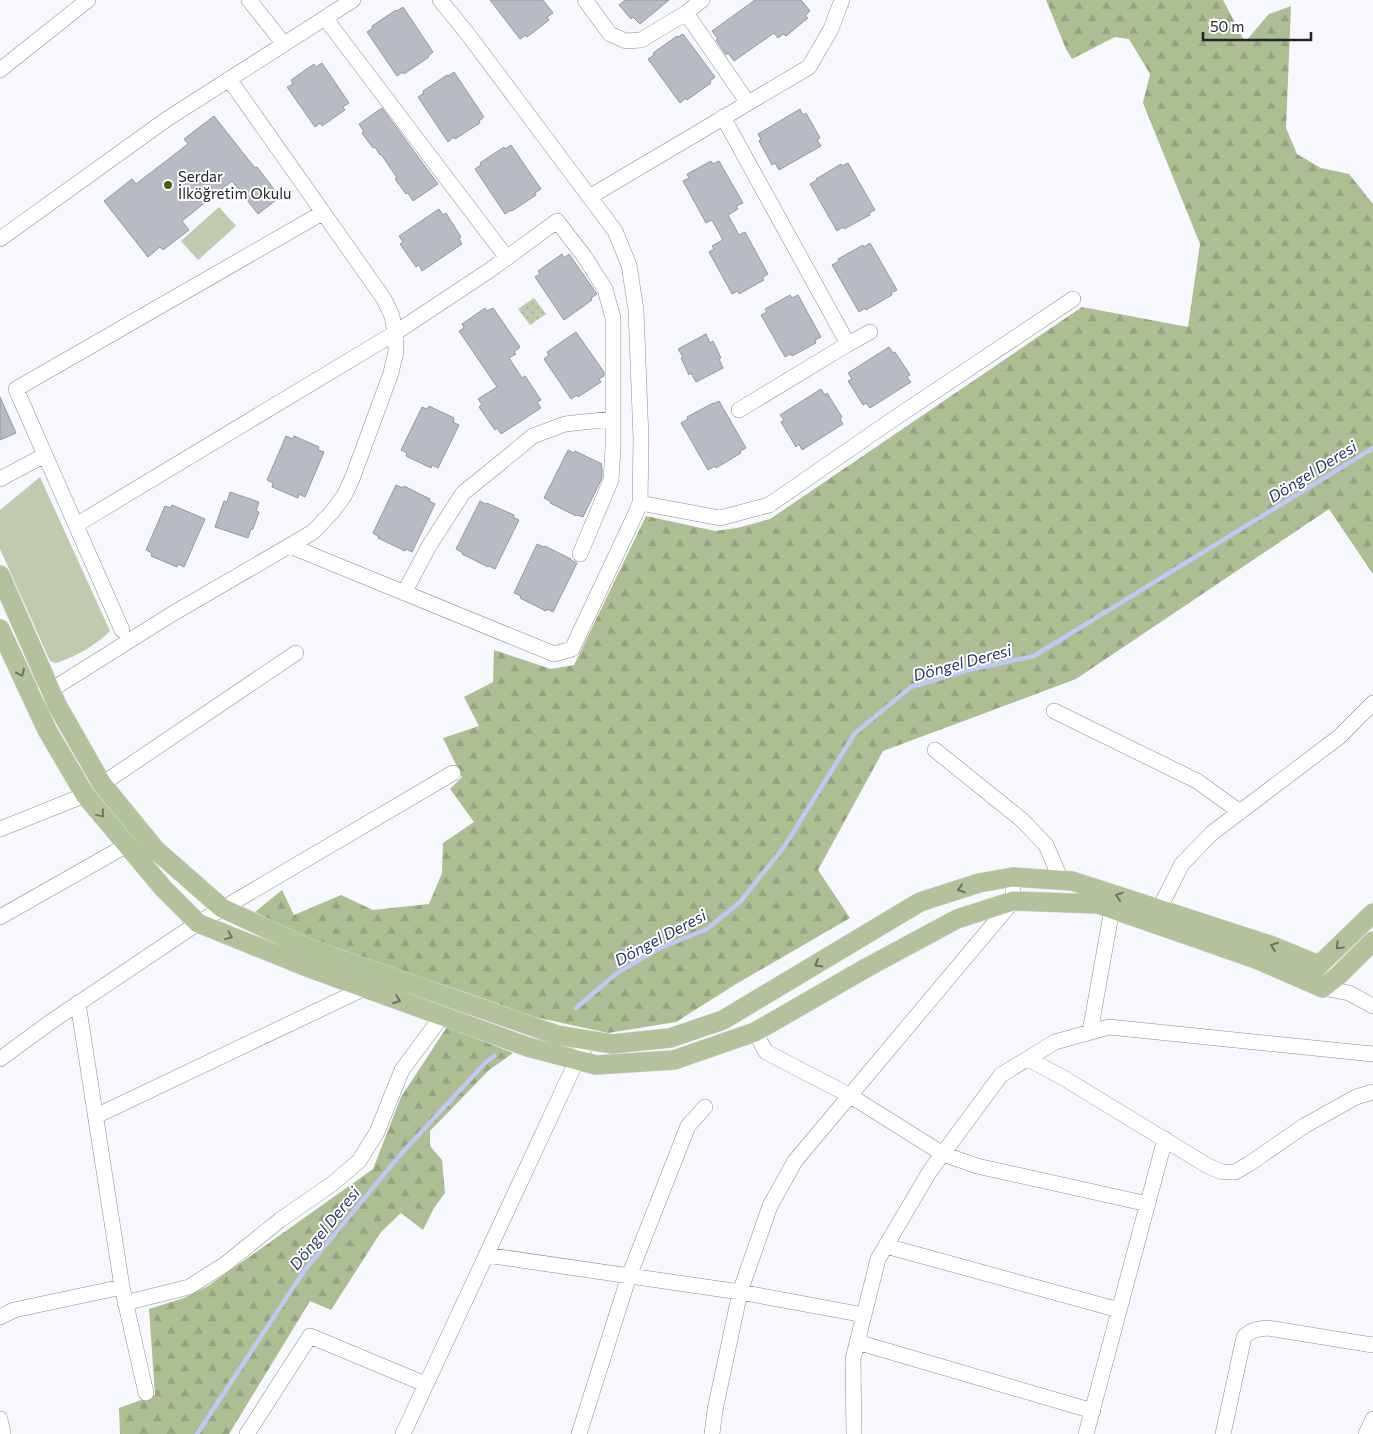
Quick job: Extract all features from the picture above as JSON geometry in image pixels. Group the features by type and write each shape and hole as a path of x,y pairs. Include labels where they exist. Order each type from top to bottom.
{"main road":[{"path":"0,575 57,705 102,784 156,850 222,908 308,948 557,1035 612,1044 670,1038 723,1020 920,902 979,883 1014,876 1072,881 1323,988 1373,941"},
{"path":"0,629 47,730 85,795 163,888 198,923 306,967 516,1044 596,1065 674,1060 754,1032 957,919 1013,901 1098,904 1112,909 1154,915 1270,945 1319,964"},
{"path":"1304,979 1373,913"}],"street":[{"path":"0,70 88,0"},
{"path":"249,0 284,44"},
{"path":"0,239 168,119 353,0"},
{"path":"290,546 554,654 572,649 640,503 641,439 636,310 629,265 615,231 467,33 440,0"},
{"path":"585,0 610,34 626,41 641,40 686,13 702,0"},
{"path":"590,196 809,67 831,28 842,0"},
{"path":"686,13 748,104"},
{"path":"325,18 507,258"},
{"path":"32,697 50,690 172,614 313,532 344,496 391,373 396,351 395,333 392,316 384,299 229,79"},
{"path":"723,117 848,344"},
{"path":"122,630 16,389 322,213"},
{"path":"76,525 395,333 507,258 558,221 605,289 613,318 613,448 611,480 580,554"},
{"path":"640,503 720,518 769,506 1073,299"},
{"path":"740,410 870,332"},
{"path":"404,593 429,546 463,493 532,436 565,424 612,419"},
{"path":"0,479 45,455"},
{"path":"102,784 296,653"},
{"path":"1154,915 1182,864 1212,833 1339,738 1373,703"},
{"path":"1054,711 1197,781 1240,812"},
{"path":"935,750 1022,820 1046,844 1061,880"},
{"path":"0,1059 52,1020 198,923 453,773"},
{"path":"0,830 85,795"},
{"path":"0,916 127,845"},
{"path":"712,1434 715,1410 740,1292 770,1206 794,1160 1013,901 1014,876"},
{"path":"1090,1032 1112,909"},
{"path":"1319,964 1339,975 1350,993"},
{"path":"96,1116 365,988"},
{"path":"1323,988 1350,993 1373,1006"},
{"path":"78,1003 122,1287 146,1393"},
{"path":"125,1303 189,1287 224,1265 280,1220 332,1184 359,1161 378,1132 402,1070 442,1016"},
{"path":"854,1434 853,1359 878,1259 930,1171 1001,1075 1055,1042 1109,1027 1373,1054"},
{"path":"754,1032 766,1052 849,1095 943,1154 976,1166 1148,1204"},
{"path":"403,1434 577,1060 588,1041"},
{"path":"1028,1058 1208,1166 1222,1172 1235,1172 1304,1126 1356,1097 1373,1092"},
{"path":"579,1434 629,1276 688,1126 705,1107"},
{"path":"1086,1434 1165,1139"},
{"path":"886,1246 1119,1310"},
{"path":"486,1255 740,1292 864,1315"},
{"path":"0,1317 14,1310 122,1287"},
{"path":"1223,1434 1244,1337 1249,1332 1255,1329 1268,1328 1373,1345"},
{"path":"247,1434 310,1336 425,1384"},
{"path":"857,1342 1093,1411"},
{"path":"0,1419 3,1434"},
{"path":"1366,1434 1373,1420"}],"green space":[{"path":"1046,0 1223,0 1245,42 1269,14 1291,6 1286,128 1297,154 1321,168 1349,174 1373,204 1373,574 1329,509 1076,679 883,751 818,870 850,918 736,984 676,1022 608,1033 535,1017 462,991 315,944 255,912 282,890 294,915 341,895 373,910 429,904 442,873 443,843 474,822 450,789 462,777 443,738 479,726 464,697 493,682 494,650 551,669 574,665 646,516 715,531 737,528 770,519 1082,307 1188,327 1200,244 1143,103 1150,74 1129,39 1115,37 1072,59"},
{"path":"219,207 236,226 198,260 181,241"},
{"path":"534,298 546,314 530,325 518,309"},
{"path":"40,477 110,631 85,650 56,663 50,661 0,549 0,510"},
{"path":"447,1027 513,1053 489,1070 430,1131 430,1146 442,1160 445,1193 434,1208 423,1230 401,1213 381,1232 331,1310 310,1301 229,1434 120,1434 119,1408 155,1395 149,1309 184,1298 208,1286 373,1169 401,1097"}],"building":[{"path":"490,0 543,0 553,13 547,17 549,20 527,37 526,35 520,39"},
{"path":"625,0 669,0 640,24 633,17 631,19 619,5"},
{"path":"755,0 801,0 810,11 805,16 808,18 786,36 783,34 778,38 774,33 734,61 728,53 726,55 712,31"},
{"path":"403,7 433,52 429,57 404,74 403,72 397,76 367,32 373,28 372,26"},
{"path":"683,34 715,77 710,81 711,83 680,103 648,59 654,55 653,53 677,36"},
{"path":"322,63 349,103 343,107 345,110 322,126 320,123 315,127 287,87 293,84 291,80 314,64 316,67"},
{"path":"454,72 484,117 479,121 480,123 448,142 418,97 424,93 423,91"},
{"path":"382,108 438,184 413,201 395,179 397,178 381,154 375,147 373,148 362,133 364,132 359,124"},
{"path":"800,109 803,115 806,113 820,138 817,140 821,146 779,170 775,163 772,165 759,141 761,139 758,134"},
{"name":"Serdar İlköğretim Okulu","path":"214,116 280,197 258,214 232,181 182,221 189,230 163,250 160,247 148,257 104,201 132,179 136,184 188,144 184,139"},
{"path":"511,145 541,189 535,193 536,195 505,214 475,169 481,165 480,163 504,147 505,149"},
{"path":"711,161 713,164 719,161 743,203 736,206 738,209 728,215 739,235 745,232 768,274 762,278 764,280 739,294 738,291 732,294 709,252 714,249 712,246 723,240 712,220 706,223 683,181 689,178 687,174"},
{"path":"848,163 875,210 869,213 870,215 837,231 810,184 841,164 842,166"},
{"path":"439,209 443,215 446,213 461,237 459,238 462,244 422,271 419,265 416,267 400,244 403,242 399,236"},
{"path":"870,243 897,290 891,293 892,295 859,312 832,265 839,261 838,259"},
{"path":"562,254 564,258 569,254 597,294 591,298 592,300 564,320 535,277 540,274 538,271"},
{"path":"790,295 792,298 798,295 821,337 815,340 816,343 792,356 790,354 785,357 761,315 767,312 765,309"},
{"path":"485,308 487,311 493,308 520,347 514,352 516,354 509,358 522,378 525,376 541,400 537,402 541,408 501,434 497,428 495,430 479,407 482,405 478,399 497,387 459,331 464,328 462,324"},
{"path":"576,332 604,372 604,376 599,379 601,382 578,397 577,395 571,399 544,359 549,355 547,352"},
{"path":"706,334 710,343 713,341 721,358 719,359 723,368 696,382 691,373 689,375 678,349"},
{"path":"889,347 893,353 895,352 910,375 907,377 911,382 870,408 866,403 863,405 848,381 852,379 848,373"},
{"path":"821,389 825,395 827,393 842,417 840,419 843,424 802,450 799,444 796,447 781,422 784,420 780,415"},
{"path":"0,397 16,433 0,440"},
{"path":"719,401 746,448 716,468 715,466 708,470 681,423 688,419 687,417"},
{"path":"429,406 454,418 453,422 459,425 438,468 432,465 431,468 406,456 407,453 401,450 422,407 427,409"},
{"path":"286,436 293,439 294,436 319,447 318,450 324,452 305,497 299,494 298,498 272,487 273,483 267,480"},
{"path":"568,450 574,453 575,451 602,464 602,478 583,517 576,516 544,498"},
{"path":"396,485 403,488 404,486 430,499 429,501 435,504 412,552 406,549 405,551 378,538 373,533"},
{"path":"230,492 259,502 256,511 259,512 248,538 215,527 224,501 227,502"},
{"path":"480,501 514,515 513,517 519,520 495,569 462,554 456,549"},
{"path":"172,505 205,519 184,567 178,564 177,567 151,556 152,553 146,550 165,506 171,508"},
{"path":"537,544 545,546 577,563 553,612 547,609 546,611 514,593"}],"waterway":[{"name":"Döngel Deresi","path":"576,1008 617,973 660,948 707,929 740,902 784,847 855,733 911,687 968,670 1034,656 1373,448"},
{"name":"Döngel Deresi","path":"197,1434 304,1271 401,1154 486,1062 494,1056"}],"place":[{"name":"Serdar İlköğretim Okulu","path":"168,185"}]}
